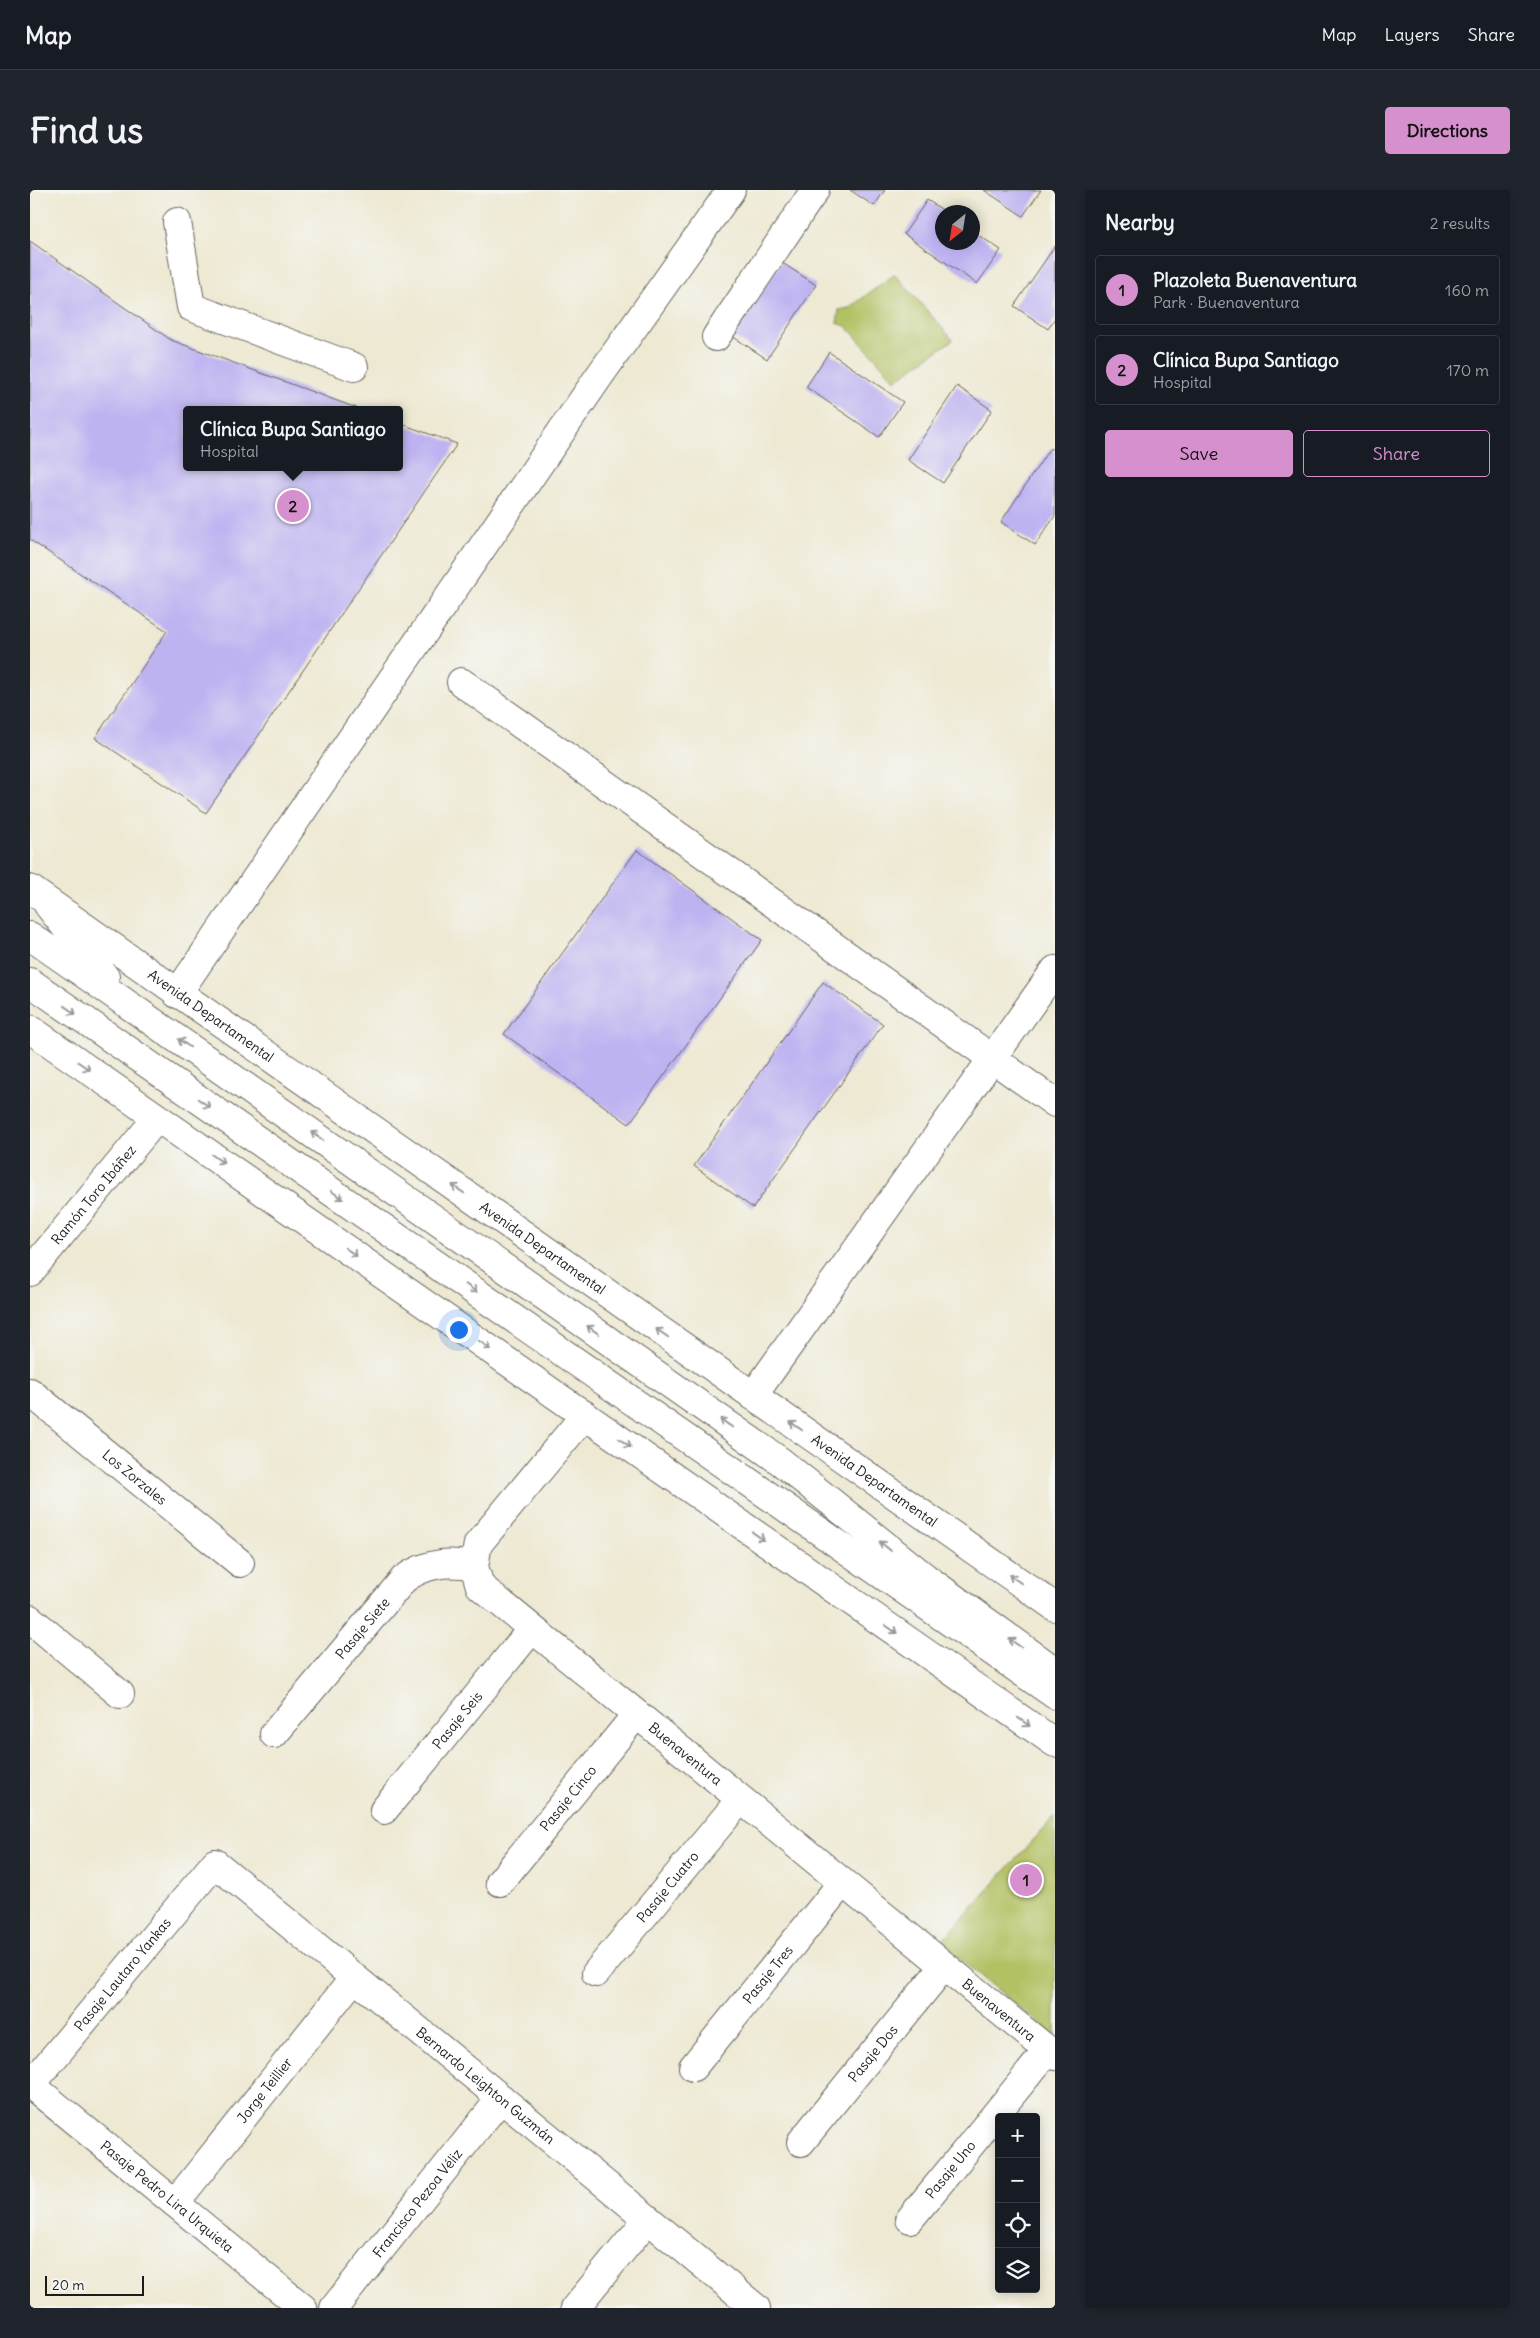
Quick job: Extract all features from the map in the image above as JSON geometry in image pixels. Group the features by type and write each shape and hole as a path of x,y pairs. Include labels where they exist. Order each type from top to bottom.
{"street":[{"path":"177,994 600,375 732,190"},
{"path":"716,337 815,190"},
{"path":"177,222 191,307 354,367"},
{"path":"461,682 1055,1102"},
{"path":"34,893 122,1000"},
{"name":"Avenida Departamental","path":"34,893 1055,1607"},
{"path":"30,936 780,1461 926,1578 1055,1670"},
{"path":"753,1396 1055,970"},
{"path":"30,982 1055,1695"},
{"path":"30,1028 1055,1743"},
{"name":"Ramón Toro Ibáñez","path":"30,1272 158,1118"},
{"name":"Los Zorzales","path":"30,1392 240,1563"},
{"path":"474,1566 478,1544 484,1534 585,1415"},
{"name":"Pasaje Siete","path":"274,1734 404,1578 416,1570 429,1565 446,1563 474,1566"},
{"name":"Buenaventura","path":"474,1566 480,1586 532,1630 1051,2053"},
{"path":"30,1620 120,1694"},
{"name":"Pasaje Seis","path":"384,1810 532,1630"},
{"name":"Pasaje Cinco","path":"500,1882 636,1715"},
{"name":"Pasaje Cuatro","path":"596,1973 740,1800"},
{"name":"Bernardo Leighton Guzmán","path":"216,1863 756,2308"},
{"name":"Pasaje Lautaro Yankas","path":"30,2086 216,1863"},
{"name":"Pasaje Tres","path":"693,2067 842,1883"},
{"name":"Pasaje Dos","path":"801,2142 944,1966"},
{"name":"Jorge Teillier","path":"175,2203 354,1978"},
{"name":"Pasaje Uno","path":"910,2219 1051,2053"},
{"name":"Pasaje Pedro Lira Urquieta","path":"30,2086 303,2308"},
{"name":"Francisco Pezoa Véliz","path":"334,2308 501,2098"},
{"path":"575,2308 648,2219"}],"green space":[{"path":"895,274 953,340 895,380 846,326 837,323 839,310 849,308"},
{"path":"1055,1816 1055,2036 940,1943"}],"building":[{"path":"850,190 885,190 874,206"},
{"path":"984,190 1041,190 1023,216"},
{"path":"927,200 935,205 935,250 980,250 980,236 1001,250 977,284 904,234"},
{"path":"30,241 171,340 351,406 183,406 183,471 403,471 403,424 457,444 206,813 95,738 167,631 30,540"},
{"path":"1055,246 1055,318 1048,329 1014,306"},
{"path":"781,262 816,285 767,359 732,336"},
{"path":"829,352 903,402 879,437 806,387"},
{"path":"957,386 992,410 943,483 908,460"},
{"path":"1050,448 1055,452 1055,516 1035,545 1001,522"},
{"path":"637,850 762,940 629,1124 504,1034"},
{"path":"823,982 883,1024 753,1208 694,1166"}],"place":[{"name":"Clínica Bupa Santiago","path":"293,506"},
{"name":"Plazoleta Buenaventura","path":"1026,1880"}]}
